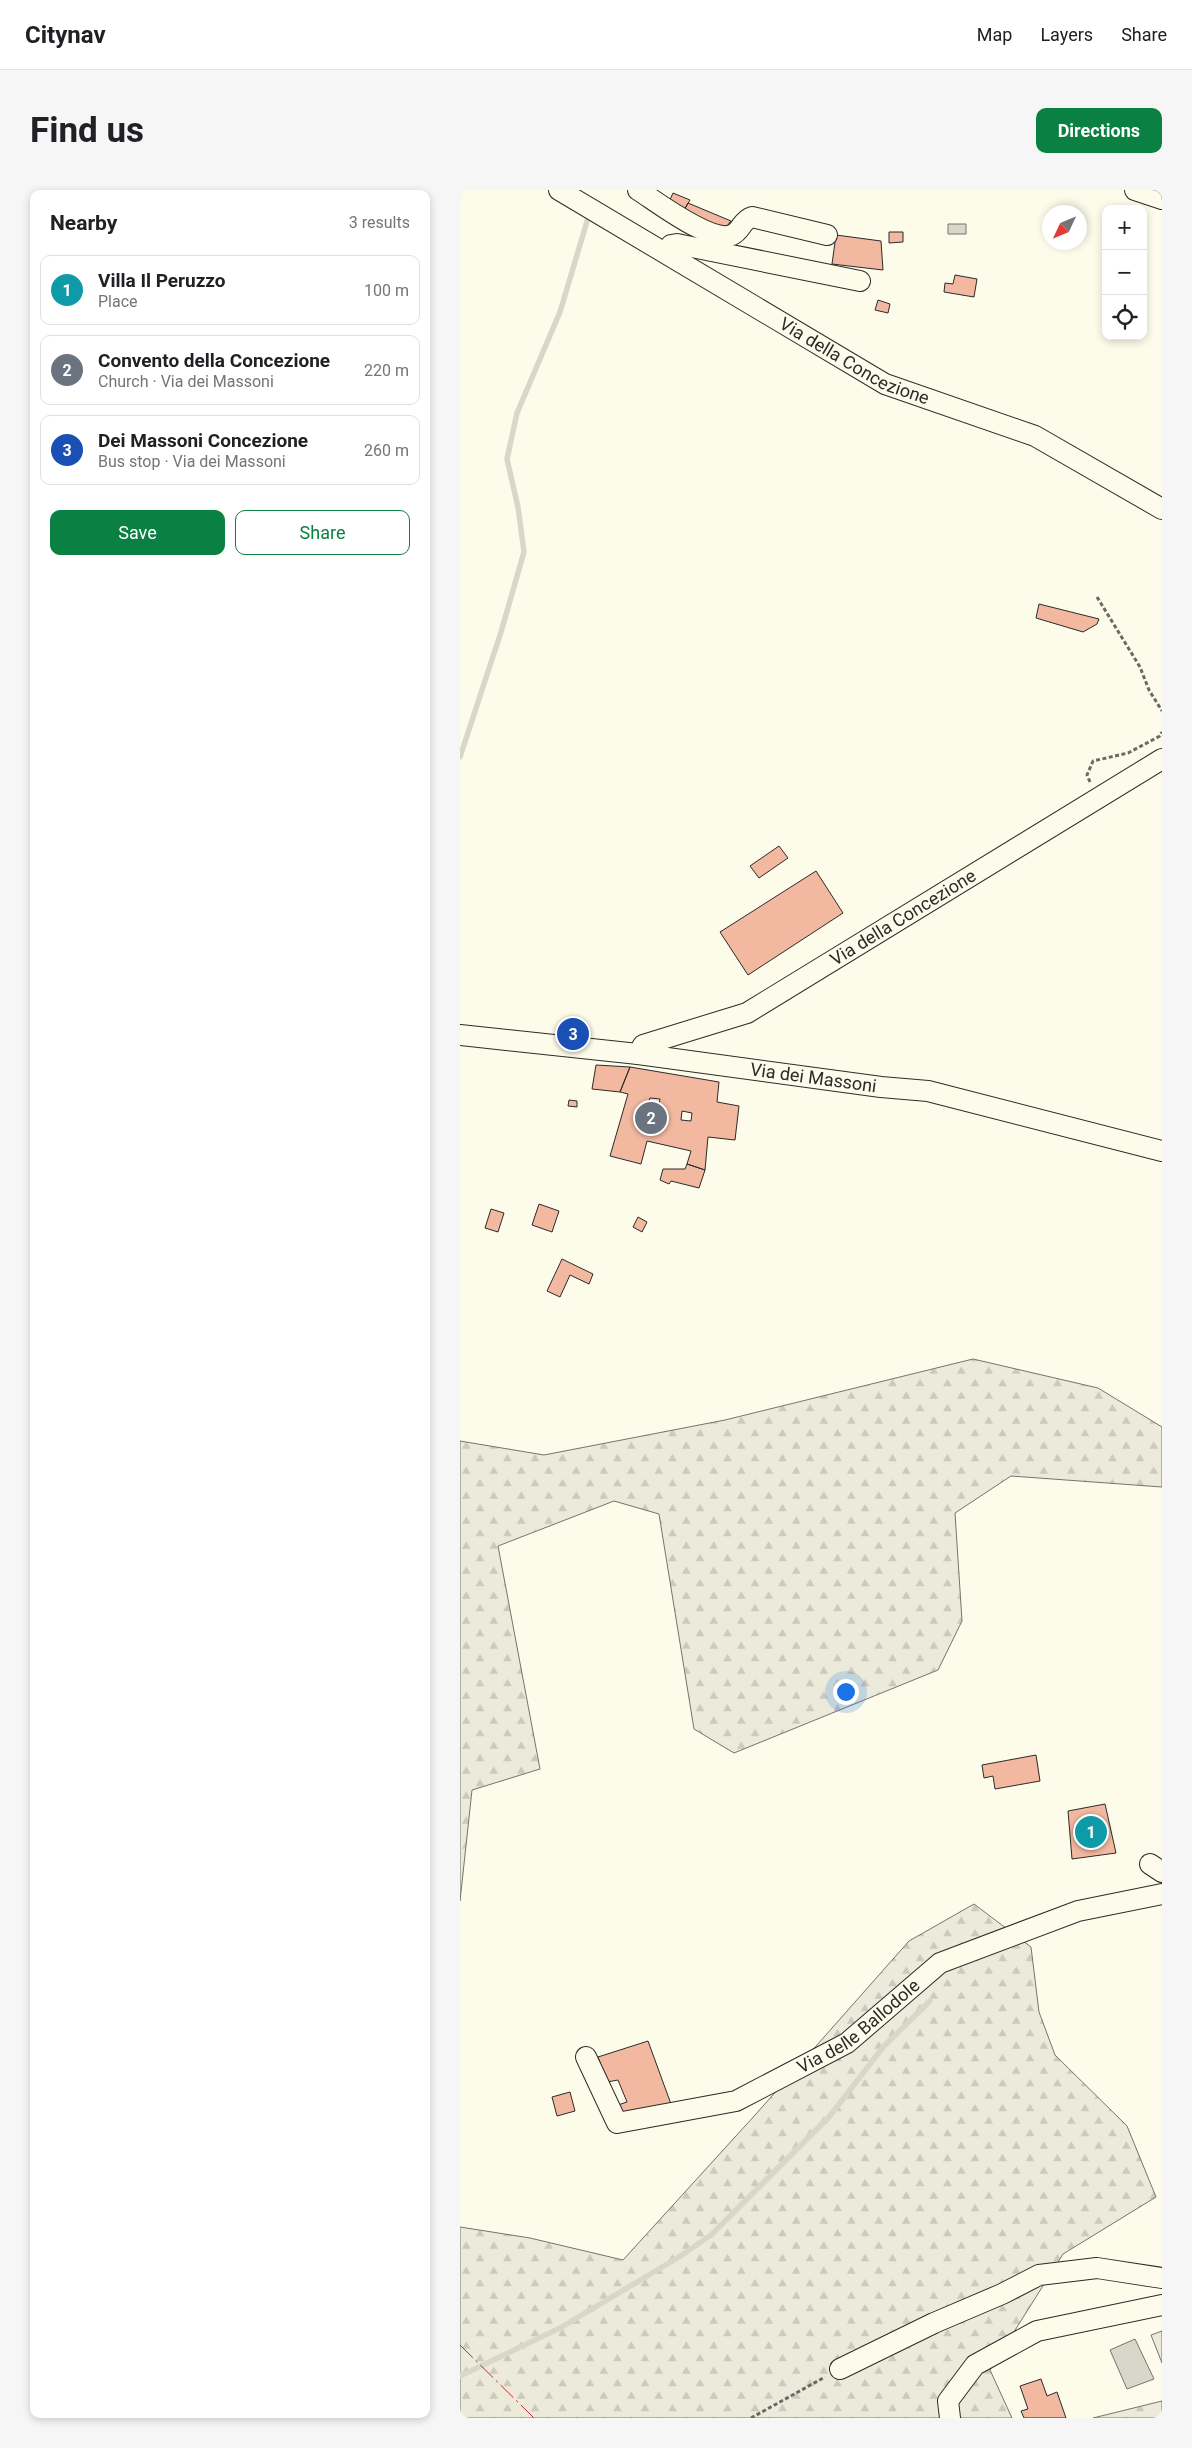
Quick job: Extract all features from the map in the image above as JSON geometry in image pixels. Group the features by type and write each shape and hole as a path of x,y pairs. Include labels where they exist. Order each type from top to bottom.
{"street":[{"name":"Via della Concezione","path":"559,190 885,384 1035,436 1162,508"},
{"path":"638,190 679,216 717,236 726,236 737,232 747,219 752,217 827,235"},
{"path":"1135,190 1162,199"},
{"path":"666,253 670,245 677,244 860,281"},
{"name":"Via della Concezione","path":"638,1054 643,1045 747,1013 1162,759"},
{"name":"Via dei Massoni","path":"460,1035 638,1054 881,1088 928,1091 1162,1150"},
{"name":"Via delle Ballodole","path":"586,2057 617,2122 736,2101 847,2043 940,1962 1078,1911 1162,1894"},
{"path":"840,2369 934,2322 1002,2294 1039,2274 1097,2268 1162,2278"},
{"path":"950,2418 948,2401 975,2365 1037,2331 1162,2305"}],"path":[{"path":"1097,597 1140,667 1149,690 1162,710"},
{"path":"1096,799 1087,775 1093,760 1128,753 1160,736 1162,732"},
{"path":"751,2418 840,2369"}],"green space":[{"path":"973,1359 1098,1388 1162,1427 1162,1487 1011,1476 955,1513 962,1621 938,1670 734,1753 694,1729 659,1514 614,1501 498,1546 540,1769 472,1790 460,1901 460,1441 544,1455 725,1420"},
{"path":"974,1904 1031,1947 1039,2012 1055,2055 1127,2126 1156,2197 1063,2254 990,2370 1012,2418 460,2418 460,2227 530,2238 623,2260 756,2114 909,1941"},
{"path":"1162,2331 1162,2363 1151,2335"},
{"path":"1162,2401 1162,2418 1093,2418"}],"shaded area":[{"path":"948,224 966,224 966,234 948,234"},
{"path":"1135,2339 1154,2379 1127,2389 1110,2350"}],"building":[{"path":"673,193 690,200 683,212 668,204"},
{"path":"688,203 731,221 720,234 683,212"},
{"path":"889,232 903,232 903,242 889,243"},
{"path":"836,235 881,241 883,270 832,264"},
{"path":"955,275 977,279 974,297 944,292 945,283 953,284"},
{"path":"878,300 890,304 888,313 875,310"},
{"path":"1039,604 1099,619 1097,624 1083,632 1036,618"},
{"path":"779,846 788,858 759,878 750,866"},
{"path":"816,871 843,913 748,975 720,932"},
{"path":"596,1065 630,1067 620,1092 592,1089"},
{"path":"630,1067 719,1082 717,1102 739,1106 735,1140 708,1137 705,1170 687,1164 691,1151 647,1141 641,1164 610,1156 628,1094 620,1092","holes":["650,1098 660,1099 657,1116 644,1113","682,1111 692,1113 691,1121 681,1120"]},
{"path":"569,1100 577,1101 577,1107 568,1106"},
{"path":"687,1164 705,1170 699,1188 671,1181 669,1184 660,1180 663,1169 685,1169"},
{"path":"539,1204 559,1211 552,1232 532,1225"},
{"path":"491,1209 504,1213 498,1232 485,1228"},
{"path":"638,1217 647,1222 642,1232 633,1227"},
{"path":"562,1259 593,1274 589,1284 570,1275 560,1297 547,1291"},
{"path":"1036,1755 1040,1781 995,1789 993,1776 984,1778 982,1765"},
{"path":"1105,1804 1116,1853 1072,1859 1068,1811"},
{"path":"648,2041 671,2104 623,2117 618,2105 627,2102 618,2080 607,2082 598,2057"},
{"path":"570,2092 575,2111 557,2116 552,2097"},
{"path":"1041,2379 1047,2396 1057,2392 1066,2418 1024,2418 1021,2411 1028,2409 1020,2386"}],"waterway":[{"path":"460,757 501,632 524,552 518,507 507,459 517,413 560,312 588,218"},
{"path":"460,2376 560,2328 679,2257 711,2235 829,2117 884,2046 930,2001"}],"power":[{"path":"460,2345 534,2418"},
{"path":"460,2413 465,2418"}],"place":[{"name":"Dei Massoni Concezione","path":"573,1034"},
{"name":"Convento della Concezione","path":"651,1118"},
{"name":"Villa Il Peruzzo","path":"1091,1832"}]}
